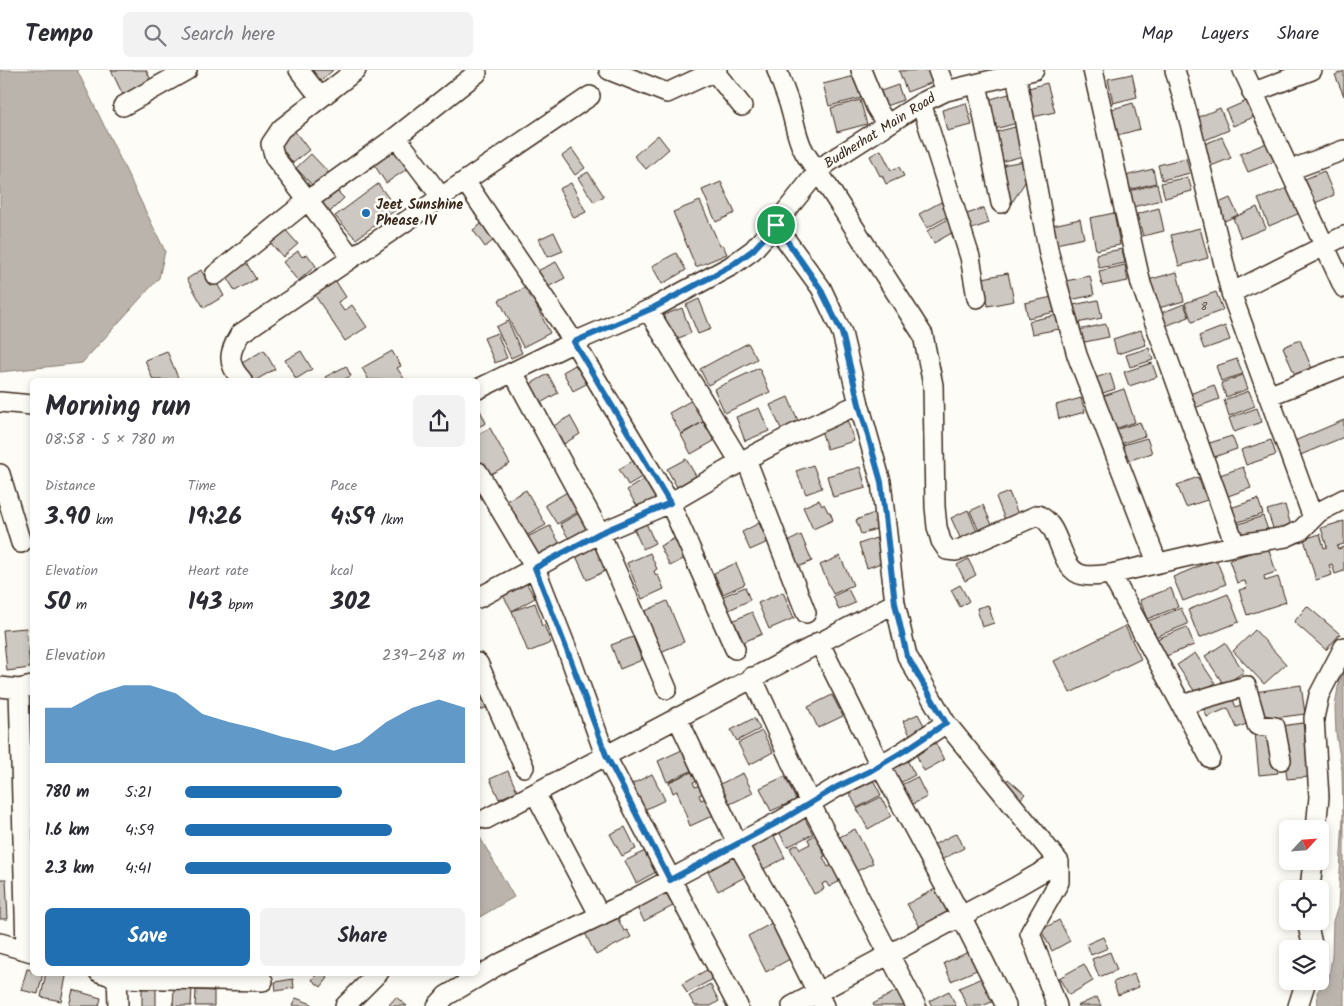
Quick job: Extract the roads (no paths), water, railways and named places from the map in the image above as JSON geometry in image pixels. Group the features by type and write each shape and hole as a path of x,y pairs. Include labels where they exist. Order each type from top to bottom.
{"street":[{"path":"123,106 187,70"},
{"path":"298,70 320,97"},
{"path":"352,258 275,158 271,144 281,129 356,70"},
{"path":"609,70 667,93 715,70 742,106"},
{"path":"777,70 789,104 798,142 806,158 818,171 924,335 933,386 934,507 937,527 947,550 956,551 1038,515 1046,519 1053,527 1072,570 1082,575 1111,574 1235,545 1286,538 1301,530 1320,512 1344,499"},
{"path":"861,70 876,107 887,124"},
{"name":"Budherhat Main Road","path":"938,70 952,90"},
{"path":"952,70 952,90"},
{"path":"1093,70 1140,284 1235,545"},
{"path":"1175,70 1190,123 1231,293 1313,518"},
{"path":"1243,70 1252,93 1290,170 1344,288"},
{"path":"1252,93 1312,70"},
{"path":"1028,71 1049,254 1077,355 1156,563"},
{"name":"Budherhat Main Road","path":"480,388 574,342 648,310 731,266 753,250 818,171 921,103 952,90 1028,71"},
{"path":"215,275 307,201 396,137 477,73"},
{"path":"977,84 1001,203"},
{"path":"234,378 230,362 232,347 240,334 590,96"},
{"path":"921,103 970,258 977,298"},
{"path":"396,137 442,198"},
{"path":"1290,170 1344,150"},
{"path":"465,181 574,342 670,503 735,649"},
{"path":"780,219 820,288 842,333 859,404 881,482 895,603 907,656 946,723 1059,862 1059,882 1030,934 1058,1006"},
{"path":"1231,293 1344,236"},
{"path":"648,310 743,461 806,613"},
{"path":"1268,396 1344,366"},
{"path":"512,372 600,533 667,689"},
{"path":"0,402 30,405"},
{"path":"480,597 600,533 670,503 794,434 859,404"},
{"path":"0,474 21,543"},
{"path":"480,475 535,568 606,755 670,880 738,1006"},
{"path":"1111,574 1210,758"},
{"path":"486,819 895,603"},
{"path":"819,642 880,765 961,916 1006,1006"},
{"path":"1317,820 1319,798 1314,718 1320,695 1344,647"},
{"path":"480,668 524,767"},
{"path":"752,678 810,803 916,1006"},
{"path":"1182,706 1246,686 1257,725 1275,727 1281,760"},
{"path":"0,687 26,687 29,951 0,943"},
{"path":"678,717 737,843 778,914 820,1000"},
{"path":"446,1003 503,962 670,880 880,765 946,723"},
{"path":"536,793 600,916"},
{"path":"792,1006 820,1000 890,954 1059,862"},
{"path":"111,976 118,1006"},
{"path":"182,976 263,981"},
{"path":"345,1006 375,976"},
{"path":"1298,1006 1302,990"}],"place":[{"name":"Jeet Sunshine Phease IV","path":"366,213"}]}
